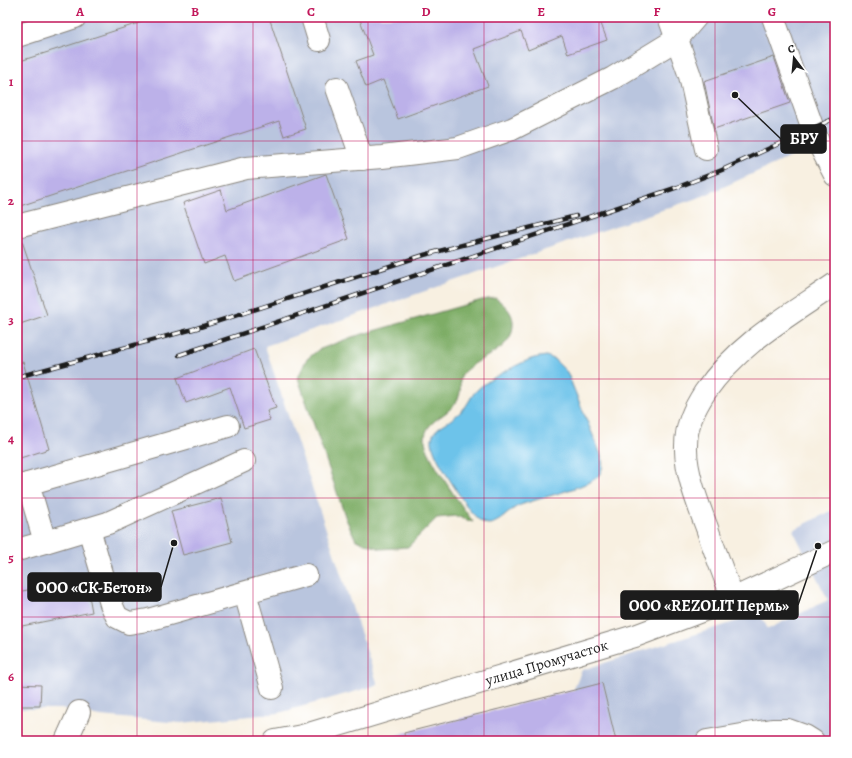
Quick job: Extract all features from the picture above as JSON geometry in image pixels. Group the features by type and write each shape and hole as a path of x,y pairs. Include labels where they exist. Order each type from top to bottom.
{"street":[{"path":"17,36 75,17"},
{"path":"312,17 319,40"},
{"path":"669,17 690,76 706,149"},
{"path":"17,226 246,168 362,159 458,148 512,129 613,78 677,39 696,17"},
{"path":"773,17 813,129 835,175"},
{"path":"337,88 362,159"},
{"path":"733,599 697,502 689,472 686,446 688,423 701,399 717,375 738,353 761,334 835,284"},
{"path":"45,542 23,485 228,426"},
{"path":"17,550 108,524 244,461"},
{"path":"89,529 111,604 117,617 129,624 148,620 306,575"},
{"name":"улица Промучасток","path":"276,741 302,736 635,636 733,599 835,551"},
{"path":"245,593 272,688"},
{"path":"66,741 79,712"},
{"path":"708,741 772,730 788,730 805,736 813,741"}],"shaded area":[{"path":"17,17 835,17 835,135 819,144 703,196 265,346 378,685 279,713 181,723 100,716 63,709 17,709"},
{"path":"835,509 835,741 372,741 573,691 582,670 760,614 768,629 828,600 793,530"}],"green space":[{"path":"495,298 507,308 511,314 513,321 509,339 504,345 473,364 463,373 460,379 460,394 457,400 447,412 432,423 426,433 425,439 426,447 437,468 473,522 456,516 437,518 408,547 381,549 356,540 346,519 298,378 306,360 318,350 352,337 482,300"}],"water":[{"path":"546,356 554,359 567,372 601,455 603,463 602,470 599,475 585,484 518,506 493,523 484,523 476,517 468,507 441,465 433,446 432,437 439,427 450,420 466,406 475,392 483,385 525,361"}],"building":[{"path":"140,17 269,17 306,129 284,136 279,121 17,207 17,62 142,22"},
{"path":"359,17 607,17 607,19 600,21 607,40 568,54 562,36 528,50 521,31 474,49 488,86 398,119 383,80 366,87 356,61 373,55"},
{"path":"774,57 790,103 714,129 704,81"},
{"path":"326,174 349,239 234,281 225,256 204,264 183,203 221,190 227,210"},
{"path":"17,238 21,238 47,315 17,325"},
{"path":"254,349 276,408 267,411 270,420 244,428 230,387 186,403 177,378"},
{"path":"23,362 49,449 17,459 17,363"},
{"path":"221,498 232,542 183,555 171,511"},
{"path":"86,579 92,612 17,627 17,592"},
{"path":"602,683 616,741 405,741 404,733"},
{"path":"17,684 41,685 40,706 17,706"}],"railway":[{"path":"179,355 678,187 722,170 835,118"},
{"path":"17,377 197,328 424,255 576,216"}],"place":[{"name":"БРУ","path":"735,95"},
{"name":"ООО «СК-Бетон»","path":"174,543"},
{"name":"ООО «REZOLIT Пермь»","path":"818,546"}]}
